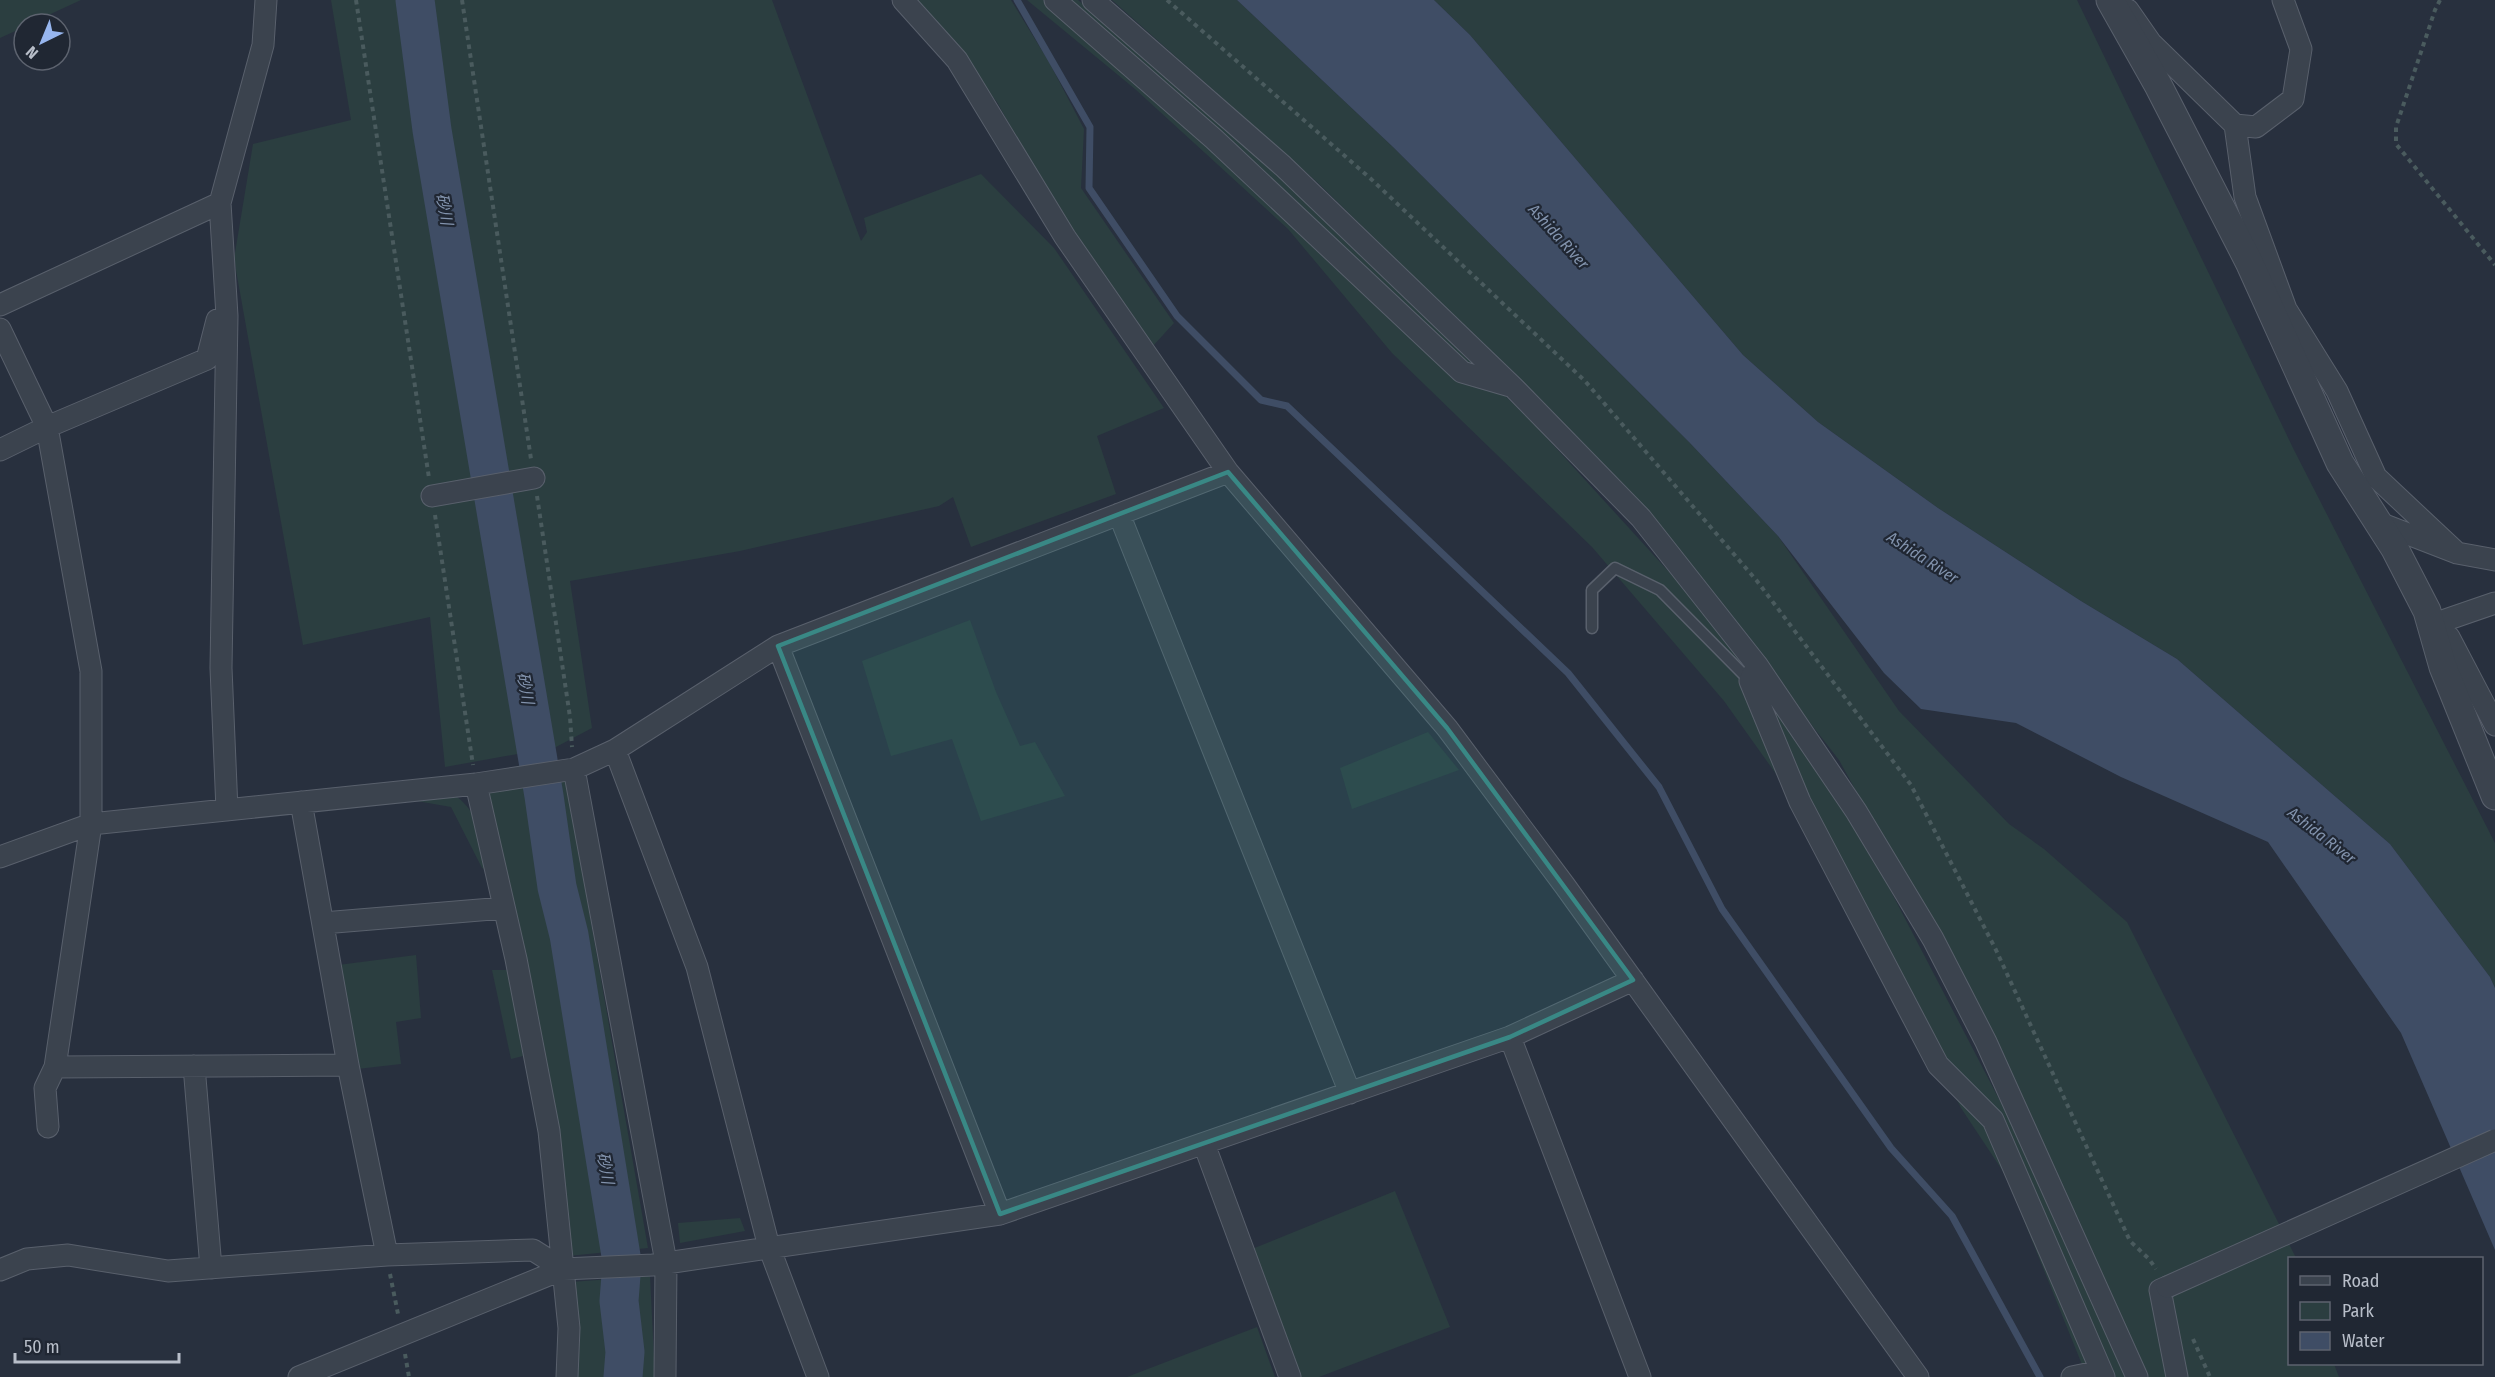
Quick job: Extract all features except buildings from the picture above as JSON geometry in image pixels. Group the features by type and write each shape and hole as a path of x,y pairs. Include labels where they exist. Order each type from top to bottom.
{"street":[{"path":"227,810 220,668 227,316 219,203 263,45 266,0"},
{"path":"903,0 957,60 1065,237 1228,472 1447,728 1566,886 1918,1377"},
{"path":"1055,0 1214,139 1462,372 1513,387"},
{"path":"1093,0 1283,166 1513,387 1641,518 1856,811 1933,939 1986,1042 2137,1377"},
{"path":"2235,125 2256,127 2293,99 2301,49 2283,0"},
{"path":"2113,6 2126,7 2151,43 2235,125 2245,197 2280,312 2340,463 2395,549 2429,618 2444,668 2495,796"},
{"path":"2113,6 2190,147 2249,262 2280,312 2337,391 2376,477 2457,553"},
{"path":"0,304 219,203"},
{"path":"0,450 47,427 207,359 218,320 227,316"},
{"path":"0,329 47,427 91,671 91,824 55,1067 45,1088 48,1127"},
{"path":"0,856 91,824 476,784 574,769 615,750 778,646 1228,472"},
{"path":"432,496 534,478"},
{"path":"1119,514 1350,1093"},
{"path":"2377,522 2457,553 2495,560"},
{"path":"2429,618 2495,603"},
{"path":"2429,618 2449,637 2495,725"},
{"path":"778,646 1000,1214"},
{"path":"1753,673 1800,802 1938,1065 1993,1119 2103,1374 2072,1377"},
{"path":"615,750 697,968 769,1247 818,1377"},
{"path":"574,769 659,1263 665,1377"},
{"path":"476,784 504,908 549,1131 568,1328 567,1377"},
{"path":"301,802 348,1065 387,1255"},
{"path":"323,923 504,908"},
{"path":"299,1377 563,1269 659,1263 1000,1214 1510,1037 1633,980"},
{"path":"1510,1037 1640,1377"},
{"path":"55,1067 348,1065"},
{"path":"194,1066 211,1268"},
{"path":"2177,1377 2160,1290 2495,1140"},
{"path":"1204,1144 1290,1377"},
{"path":"0,1270 27,1259 68,1255 168,1271 387,1255 533,1250 563,1269"}],"lane":[{"path":"1592,628 1592,590 1616,568 1660,590 1753,673"}],"path":[{"path":"356,0 476,784"},
{"path":"462,0 570,717 574,769"},
{"path":"2440,0 2396,127 2396,144 2495,266"},
{"path":"387,1255 402,1335"}],"highlighted area":[{"path":"1228,472 1447,728 1633,980 1510,1037 1000,1214 778,646"}],"green space":[{"path":"0,0 81,0 55,12 12,12 12,32 0,38"},
{"path":"331,0 772,0 861,241 867,232 864,218 981,174 1054,248 1164,408 1097,436 1116,494 971,547 953,497 939,506 740,551 570,581 592,728 556,747 445,767 430,617 303,645 234,259 253,144 351,120"},
{"path":"910,0 1011,0 1049,62 1084,129 1081,188 1174,323 1152,347 1060,217 997,102"},
{"path":"1027,0 1078,0 1284,179 1535,425 1722,630 1861,834 2012,1124 2126,1377 2087,1377 2006,1176 1961,1108 1833,854 1724,701 1592,547 1392,353 1288,229 1135,89"},
{"path":"1112,0 1237,0 1393,147 1689,442 1778,536 1899,711 2009,824 2044,849 2127,922 2295,1257 2288,1257 2288,1365 2334,1365 2339,1377 2149,1377 2002,1057 1839,760 1652,520 1568,428 1318,183"},
{"path":"1434,0 2077,0 2294,450 2495,843 2495,988 2490,977 2390,844 2177,659 2081,601 1938,508 1818,422 1743,355 1470,35"},
{"path":"970,620 996,692 1020,746 1035,742 1065,796 981,821 952,739 891,756 862,661"},
{"path":"1428,732 1459,770 1352,809 1340,768"},
{"path":"566,779 648,1248 568,1256 486,793"},
{"path":"452,793 462,801 474,817 481,836 487,870 482,868 451,807 411,800"},
{"path":"416,955 421,1018 396,1022 401,1064 357,1069 338,965"},
{"path":"492,970 510,970 523,1056 511,1059"},
{"path":"1395,1191 1450,1327 1319,1377 1301,1377 1252,1249"},
{"path":"740,1218 745,1231 680,1243 678,1223"},
{"path":"650,1276 655,1377 573,1377 571,1282"},
{"path":"1257,1327 1275,1377 1127,1377"}],"water":[{"name":"Ashida River","path":"1237,0 1434,0 1470,35 1743,355 1818,422 1938,508 2081,601 2177,659 2390,844 2490,977 2495,988 2495,1250 2401,1033 2268,842 2121,777 2016,723 1921,709 1884,673 1778,536 1689,442 1393,147"}],"waterway":[{"name":"砂川","path":"415,0 432,130 544,796 557,887 569,935 622,1262 619,1301 625,1352 623,1377"},
{"path":"1017,0 1090,127 1089,188 1177,316 1261,400 1287,406 1568,673 1659,787 1722,909 1891,1148 1952,1216 2040,1377"}]}
